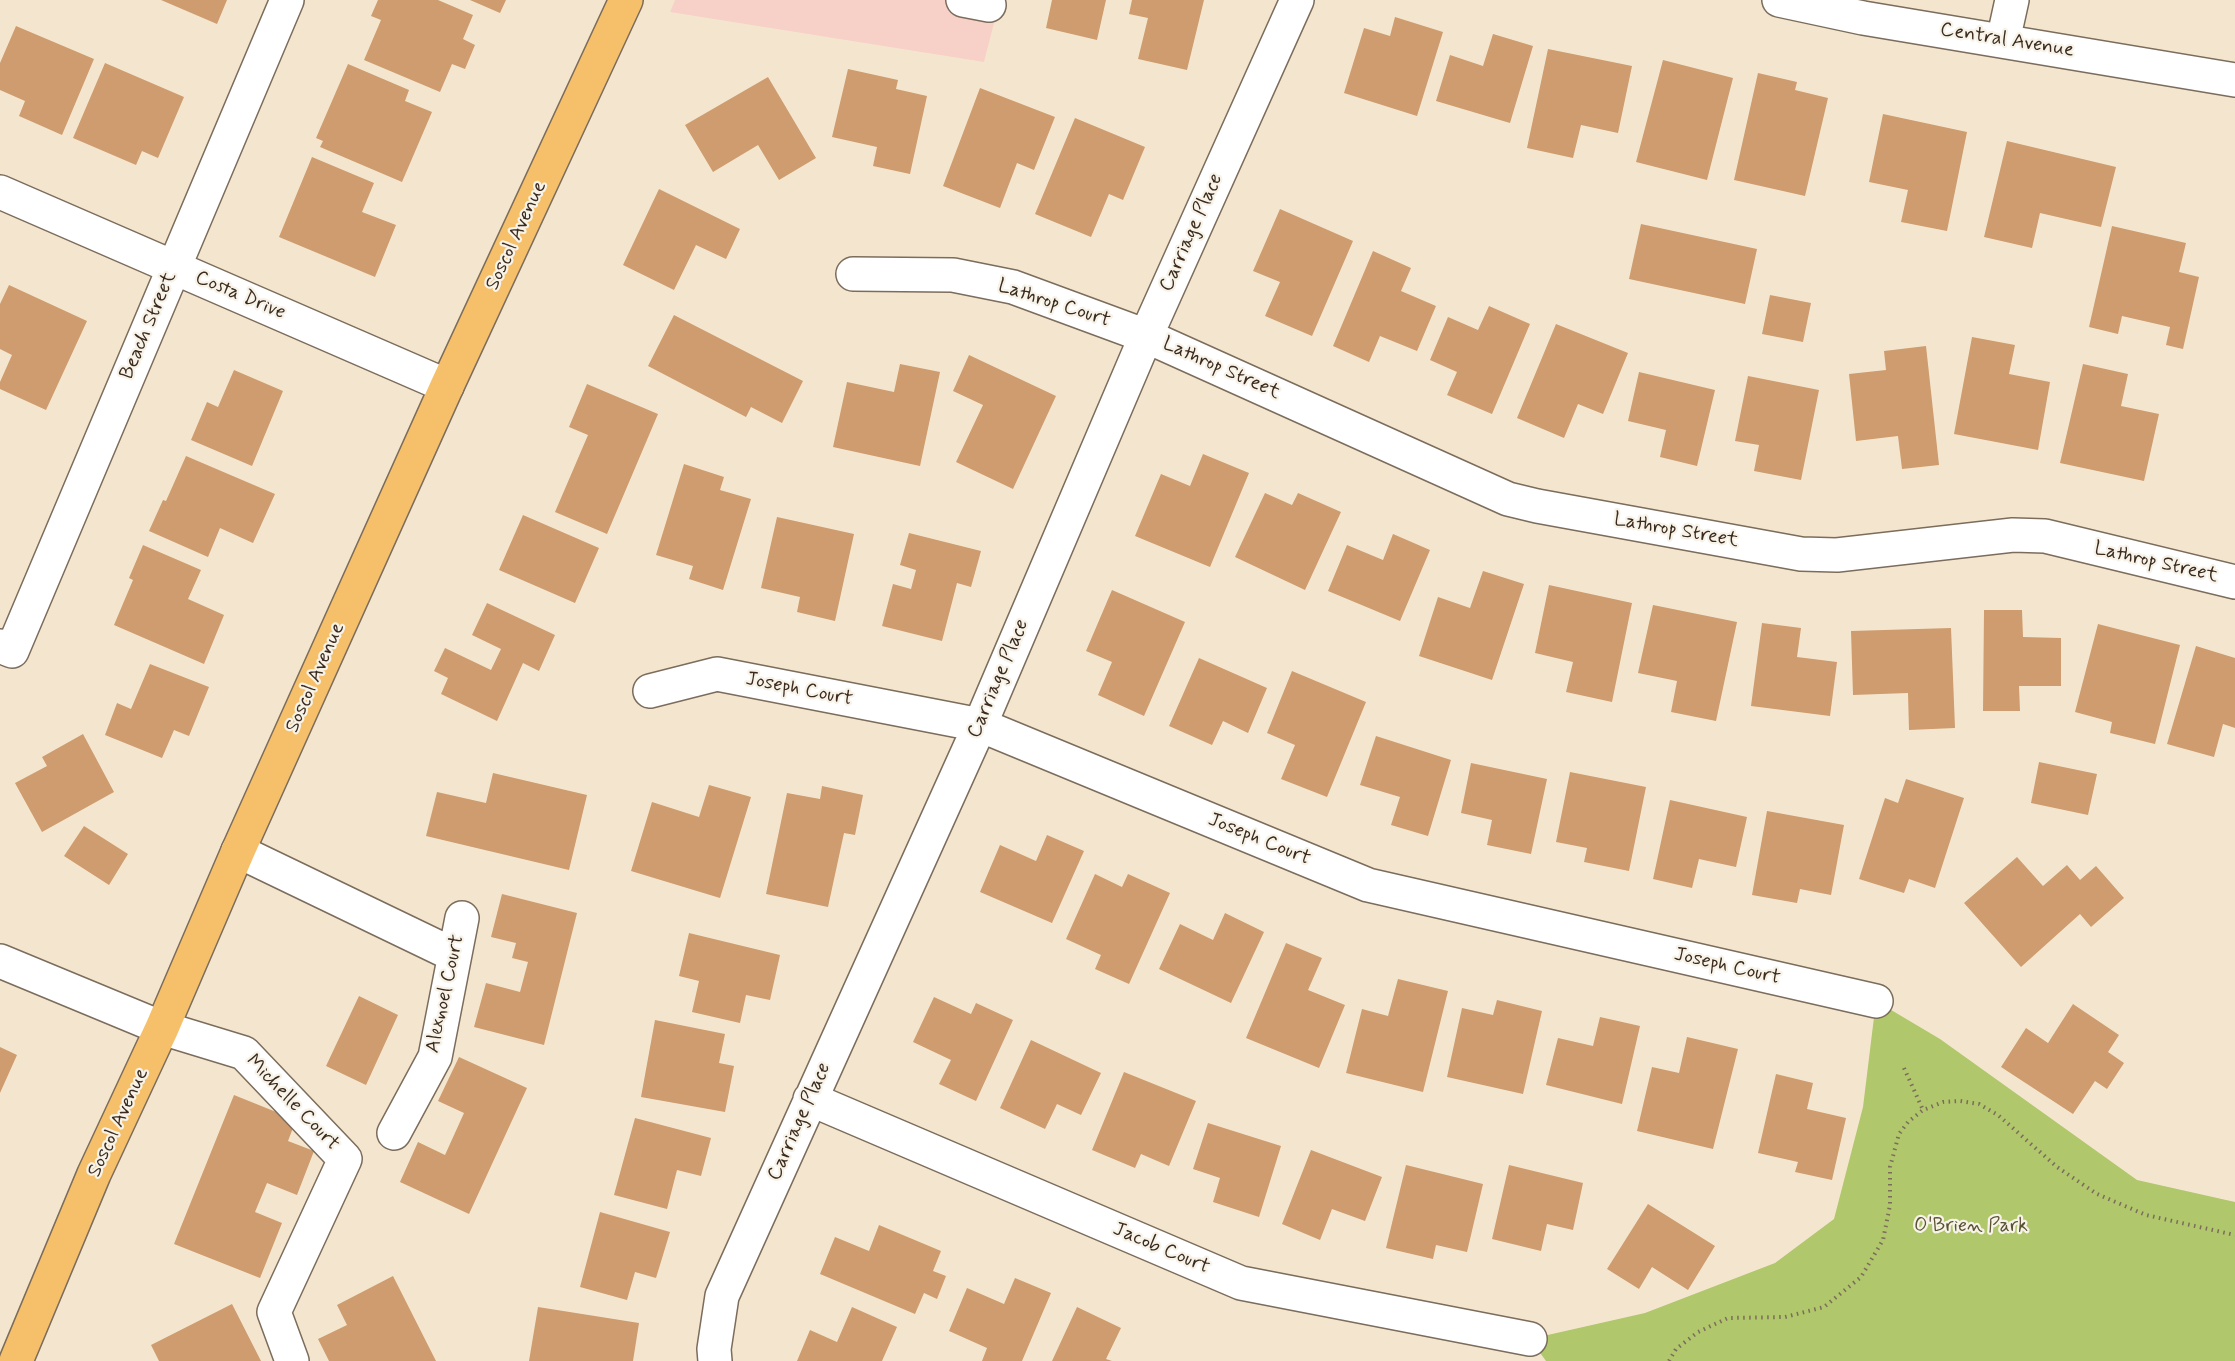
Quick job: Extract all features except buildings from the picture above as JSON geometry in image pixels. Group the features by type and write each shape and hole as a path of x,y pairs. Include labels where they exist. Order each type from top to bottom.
{"main road":[{"name":"Soscol Avenue","path":"16,1361 94,1174 162,1029 238,851 447,386 626,0"}],"street":[{"name":"Beach Street","path":"6,649 174,267 287,0"},
{"name":"Carriage Place","path":"715,1361 714,1349 722,1296 980,725 1146,336 1297,0"},
{"name":"Central Avenue","path":"1779,0 1863,18 2235,80"},
{"path":"2003,41 2012,0"},
{"name":"Costa Drive","path":"0,192 447,386"},
{"name":"Lathrop Court","path":"853,274 953,276 1013,287 1146,336"},
{"name":"Lathrop Street","path":"1146,336 1508,499 1537,506 1801,554 1837,555 2013,535 2045,536 2235,582"},
{"name":"Joseph Court","path":"650,691 717,674 980,725 1368,885 1876,1000"},
{"path":"238,851 454,955"},
{"name":"Alexnoel Court","path":"394,1133 435,1056 462,918"},
{"path":"0,961 162,1029"},
{"name":"Michelle Court","path":"162,1029 244,1053 345,1159 274,1312 292,1361"},
{"name":"Jacob Court","path":"810,1099 1241,1283 1530,1339"}],"path":[{"path":"1904,1068 1923,1110"},
{"path":"1670,1361 1676,1349 1698,1332 1728,1318 1785,1317 1824,1307 1861,1277 1883,1240 1890,1205 1890,1167 1899,1134 1908,1122 1923,1110 1943,1102 1960,1101 1978,1104 2004,1119 2057,1167 2097,1194 2146,1215 2235,1235"}],"shaded area":[{"path":"675,0 1000,0 984,62 670,12"}],"green space":[{"name":"O'Brien Park","path":"1876,1001 1940,1039 2137,1180 2235,1202 2235,1361 1546,1361 1530,1339 1645,1313 1775,1263 1834,1219 1863,1107"}]}
